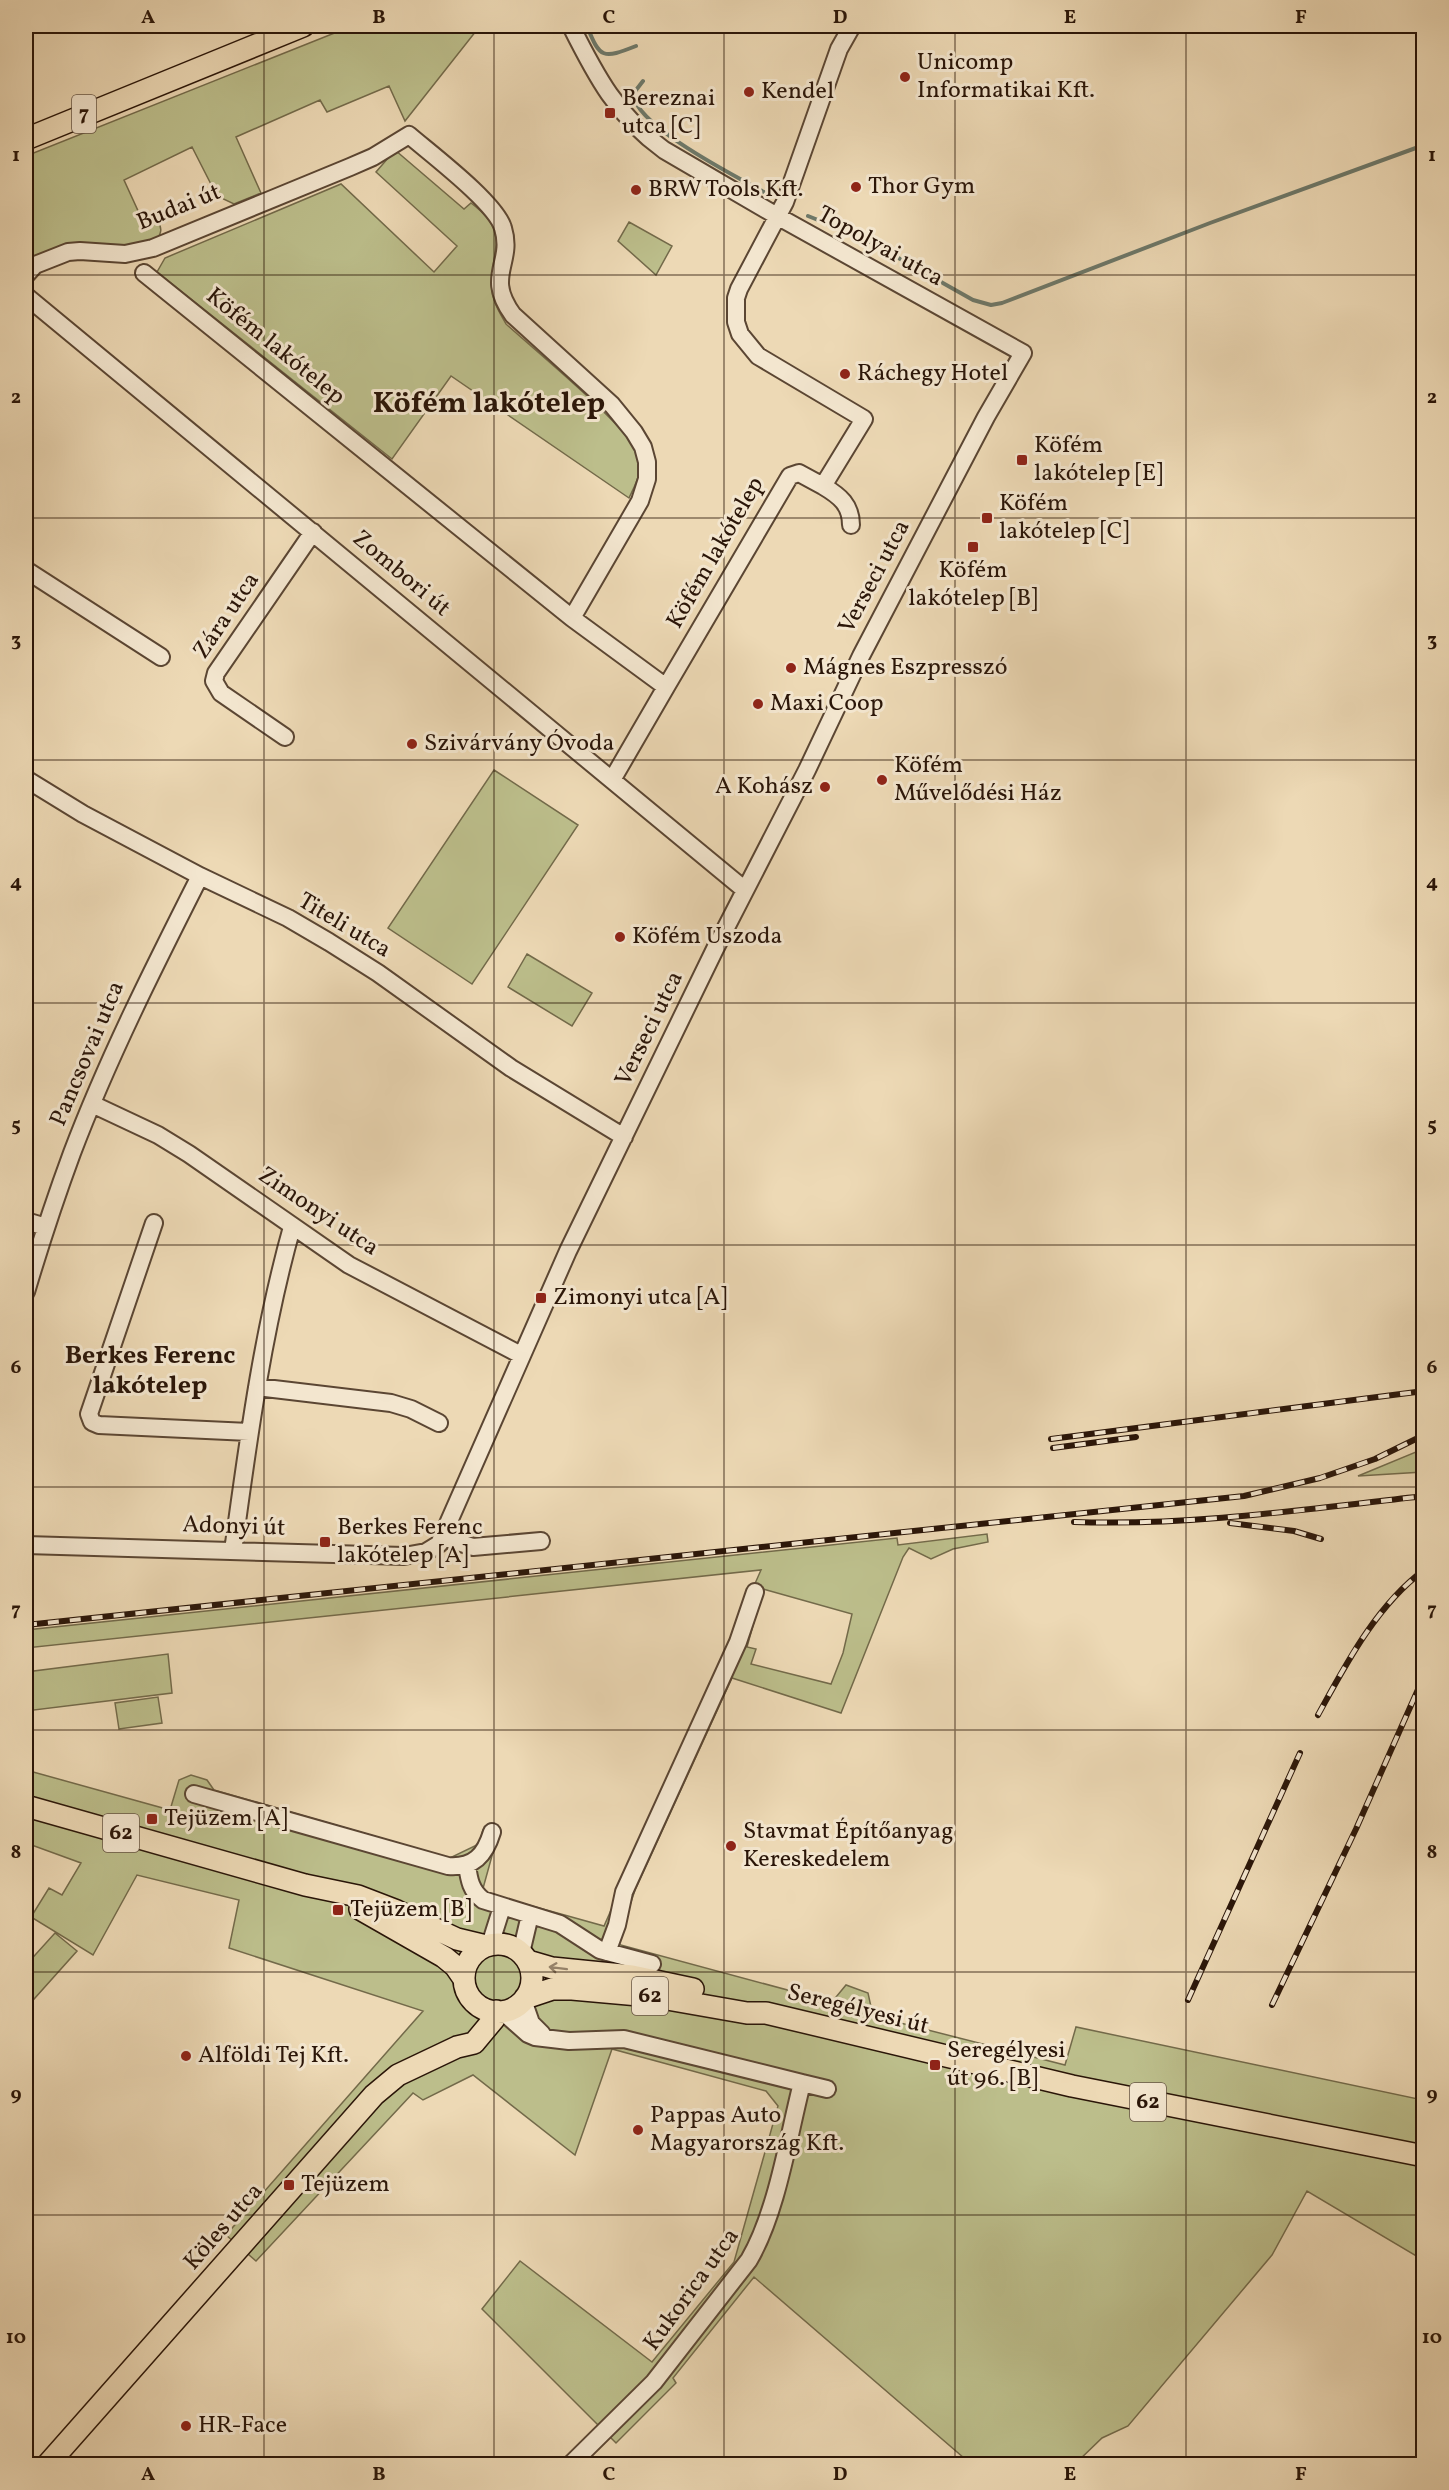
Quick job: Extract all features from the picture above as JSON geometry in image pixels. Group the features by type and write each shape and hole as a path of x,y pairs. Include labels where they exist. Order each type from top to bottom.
{"main road":[{"name":"7","path":"26,139 303,26"},
{"name":"62","path":"26,1806 305,1885 358,1896 397,1911 457,1940 488,1945 507,1945 525,1957 552,1968 641,1978 747,2002 766,2013"},
{"name":"62","path":"305,1885 372,1914 444,1957 455,1966 464,1979 467,1991 476,2004"},
{"path":"464,1979 471,1957 488,1945"},
{"path":"524,1999 531,1988 532,1977 525,1957"},
{"name":"Seregélyesi út","path":"499,2011 514,2008 524,1999 552,1989 572,1989 650,1996 747,2013 766,2013 1072,2086 1424,2156"},
{"path":"476,2004 499,2011"},
{"name":"Köles utca","path":"457,2047 475,2029 476,2004"},
{"name":"Köles utca","path":"48,2464 374,2095 398,2075 457,2047 474,2043 499,2011"}],"street":[{"name":"Topolyai utca","path":"571,26 600,83 649,139 680,160 777,216 1023,353"},
{"path":"823,486 864,420 758,356 740,334 736,322 736,298 777,216 799,165 839,49 852,26"},
{"name":"Budai út","path":"26,275 36,265 68,252 91,251 125,254 153,248 373,157 409,135 485,202 499,219 506,247 499,283 506,305 513,315 612,405 643,447 647,462 647,479 640,501 572,618"},
{"name":"Köfém lakótelep","path":"144,273 572,618 666,687"},
{"name":"Zombori út","path":"28,302 313,532 745,890"},
{"name":"Verseci utca","path":"441,1541 568,1251 745,890 807,770 861,656 986,417 1023,353"},
{"name":"Köfém lakótelep","path":"612,780 790,476 800,473 844,500 851,512 851,525"},
{"name":"Zára utca","path":"285,737 221,693 213,681 216,673 313,532"},
{"path":"26,570 161,657"},
{"name":"Titeli utca","path":"26,779 83,814 200,876 288,918 329,942 511,1068 624,1137"},
{"name":"Pancsovai utca","path":"26,1292 46,1227 92,1104 144,984 200,876"},
{"name":"Zimonyi utca","path":"92,1104 158,1135 228,1180 349,1265 521,1356"},
{"path":"26,1221 46,1227"},
{"path":"154,1223 89,1414 92,1422 99,1425 249,1432"},
{"path":"233,1551 249,1432 270,1308 292,1227"},
{"path":"256,1387 391,1403 411,1409 439,1423"},
{"path":"441,1541 473,1547 541,1541"},
{"name":"Adonyi út","path":"26,1545 404,1556 426,1552 441,1541"},
{"path":"607,1952 617,1925 624,1892 738,1642 755,1592"},
{"path":"194,1794 448,1866 467,1865 482,1856 488,1847 492,1832"},
{"path":"467,1865 472,1887 476,1895 483,1900 560,1924 589,1944 607,1952 652,1964"},
{"path":"488,1945 502,1907"},
{"path":"525,1957 530,1915"},
{"path":"524,1999 531,2023 547,2039"},
{"path":"499,2011 528,2034 547,2039 569,2041 624,2039 827,2089"},
{"name":"Kukorica utca","path":"571,2464 654,2382 749,2260 759,2240 773,2198 802,2084"}],"green space":[{"path":"352,26 480,26 405,121 389,86 327,112 320,100 236,137 261,193 234,204 217,196 192,147 124,180 145,226 157,221 159,224 161,231 157,240 26,266 26,156"},
{"path":"395,150 464,209 471,203 484,214 491,224 496,242 492,293 499,311 506,324 557,368 618,426 631,442 638,454 640,466 629,498 451,376 392,459 157,272 165,258 341,184 434,272 457,246 376,172"},
{"path":"629,222 672,246 656,275 618,241"},
{"path":"494,770 578,825 472,984 388,928"},
{"path":"527,954 592,993 572,1026 508,987"},
{"path":"1423,1449 1423,1472 1358,1476"},
{"path":"987,1534 988,1542 953,1549 931,1559 909,1548 903,1557 841,1713 732,1678 635,1890 617,1944 832,2002 846,1985 868,1993 873,2016 1065,2065 1076,2027 1423,2100 1423,2260 1307,2191 1272,2255 1128,2426 1102,2438 1075,2464 971,2464 754,2277 673,2378 676,2383 616,2443 482,2309 520,2261 652,2362 734,2262 778,2106 766,2091 612,2049 575,2155 473,2075 423,2100 413,2093 256,2261 226,2235 423,2011 229,1948 239,1900 137,1875 93,1955 31,1917 49,1888 62,1895 81,1863 26,1843 26,1770 170,1810 179,1780 191,1775 207,1780 214,1790 450,1858 479,1844 483,1830 498,1834 482,1892 604,1926 761,1570 26,1648 26,1630 897,1538 898,1545","holes":["763,1589 852,1614 843,1653 831,1684 751,1664 756,1649 747,1647"]},
{"path":"168,1654 172,1693 26,1711 26,1672"},
{"path":"158,1697 162,1723 119,1729 115,1703"},
{"path":"55,1933 77,1951 26,2008 26,1965"}],"waterway":[{"path":"587,26 596,45 604,53 616,53 636,46"},
{"path":"643,81 633,94 638,107 651,121 689,149 764,192"},
{"path":"808,216 863,238 973,300 991,305 1002,303 1210,223 1424,145"}],"railway":[{"path":"1051,1439 1424,1391"},
{"path":"26,1625 1244,1496 1320,1478 1375,1459 1424,1435"},
{"path":"1053,1448 1136,1437"},
{"path":"1074,1522 1118,1523 1206,1519 1424,1496"},
{"path":"1230,1523 1294,1531 1321,1539"},
{"path":"1318,1715 1363,1637 1391,1601 1424,1570"},
{"path":"1272,2005 1356,1829 1424,1676"},
{"path":"1188,2000 1300,1753"}],"place":[{"name":"Unicomp Informatikai Kft.","path":"905,77"},
{"name":"Kendel","path":"749,92"},
{"name":"Bereznai utca [C]","path":"610,113"},
{"name":"Thor Gym","path":"856,187"},
{"name":"BRW Tools Kft.","path":"636,190"},
{"name":"Ráchegy Hotel","path":"845,374"},
{"name":"Köfém lakótelep [E]","path":"1022,460"},
{"name":"Köfém lakótelep [C]","path":"987,518"},
{"name":"Köfém lakótelep [B]","path":"973,547"},
{"name":"Mágnes Eszpresszó","path":"791,668"},
{"name":"Maxi Coop","path":"758,704"},
{"name":"Szivárvány Óvoda","path":"412,744"},
{"name":"Köfém Művelődési Ház","path":"882,780"},
{"name":"A Kohász","path":"825,787"},
{"name":"Köfém Uszoda","path":"620,937"},
{"name":"Zimonyi utca [A]","path":"541,1298"},
{"name":"Berkes Ferenc lakótelep [A]","path":"325,1542"},
{"name":"Tejüzem [A]","path":"152,1819"},
{"name":"Stavmat Építőanyag Kereskedelem","path":"731,1846"},
{"name":"Tejüzem [B]","path":"338,1910"},
{"name":"Alföldi Tej Kft.","path":"186,2056"},
{"name":"Seregélyesi út 96. [B]","path":"935,2065"},
{"name":"Pappas Auto Magyarország Kft.","path":"638,2130"},
{"name":"Tejüzem","path":"289,2185"},
{"name":"HR-Face","path":"186,2426"}],"district":[{"name":"Köfém lakótelep","path":"489,404"},
{"name":"Berkes Ferenc lakótelep","path":"150,1371"}]}
